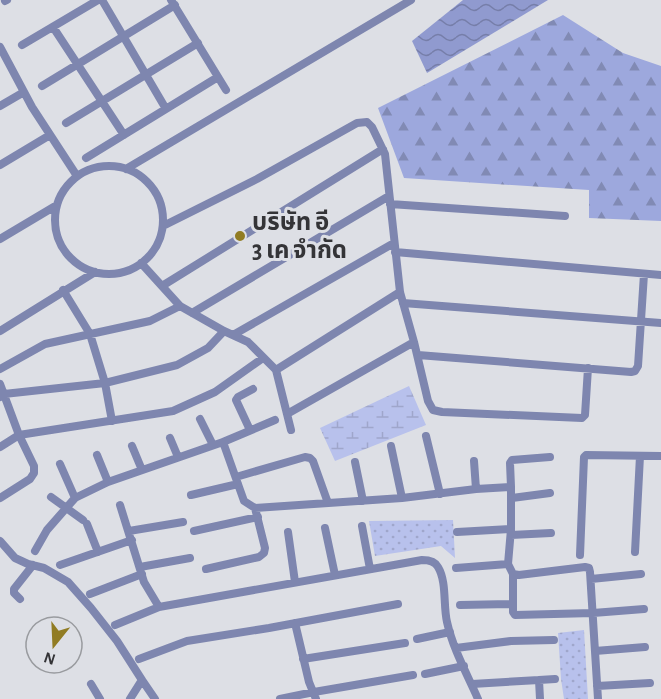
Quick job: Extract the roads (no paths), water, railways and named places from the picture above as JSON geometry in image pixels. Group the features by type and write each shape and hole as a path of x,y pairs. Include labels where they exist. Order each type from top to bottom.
{"street":[{"path":"22,45 98,0"},
{"path":"102,0 166,109"},
{"path":"126,169 411,0"},
{"path":"42,86 124,37 173,3 226,90"},
{"path":"53,27 124,135"},
{"path":"66,123 198,43"},
{"path":"0,48 32,107 77,176"},
{"path":"86,158 218,77"},
{"path":"0,106 24,92"},
{"path":"163,225 257,179 357,123 370,124 383,149 387,164 400,292 428,401 433,410 584,417 588,368"},
{"path":"0,165 50,135"},
{"path":"162,286 383,149"},
{"path":"109,166 126,169 142,177 154,190 161,207 163,225 159,240 152,252 141,263 127,270 111,273 95,272 80,265 67,253 58,239 55,222 57,205 64,189 77,176 92,168 109,166"},
{"path":"192,313 389,200 565,216"},
{"path":"0,239 57,205"},
{"path":"233,335 395,247 661,275"},
{"path":"141,263 180,306 248,342 276,369 291,430"},
{"path":"0,331 95,272"},
{"path":"418,355 635,371 638,366 644,274"},
{"path":"63,290 90,334 105,383 112,421"},
{"path":"276,369 400,292"},
{"path":"403,303 661,323"},
{"path":"0,369 45,344 150,321 180,306"},
{"path":"2,396 105,383 177,365 208,348 224,331"},
{"path":"287,414 414,342"},
{"path":"0,447 19,435 173,411 215,392 263,358"},
{"path":"0,384 2,396 34,466 34,473 30,479 0,498"},
{"path":"250,430 236,400 253,389"},
{"path":"200,419 213,446"},
{"path":"35,551 47,530 75,498 108,482 213,446 275,420"},
{"path":"426,436 440,494"},
{"path":"171,438 178,457"},
{"path":"206,569 259,557 264,554 265,548 257,512 244,501 223,442"},
{"path":"132,446 142,470"},
{"path":"391,446 402,498"},
{"path":"580,555 584,457 586,455 661,456"},
{"path":"97,456 108,482"},
{"path":"635,552 640,456"},
{"path":"191,495 305,457 312,461 328,503"},
{"path":"550,457 512,460 510,463 512,498 508,564 513,574 513,612 515,615 644,609"},
{"path":"474,461 476,489"},
{"path":"355,462 363,501"},
{"path":"60,464 75,498"},
{"path":"195,531 257,512 328,503 512,487"},
{"path":"512,498 550,493"},
{"path":"51,497 85,522 98,552"},
{"path":"120,505 144,582 159,608"},
{"path":"129,531 183,522"},
{"path":"362,526 370,569"},
{"path":"325,528 335,575"},
{"path":"288,532 295,582"},
{"path":"457,532 551,533"},
{"path":"60,565 132,540"},
{"path":"0,541 15,558 44,568 68,582 117,641 155,699"},
{"path":"90,594 141,570 190,558"},
{"path":"115,625 159,608 335,575 422,560 431,561 438,565 450,632 478,699"},
{"path":"456,568 508,564"},
{"path":"20,599 14,593 14,589 33,565"},
{"path":"513,574 589,568 598,699"},
{"path":"591,579 641,574"},
{"path":"139,659 187,641 398,604"},
{"path":"460,605 513,604"},
{"path":"294,623 309,682 315,695"},
{"path":"417,639 450,632"},
{"path":"456,648 511,641 554,640"},
{"path":"303,659 405,643"},
{"path":"595,651 645,647"},
{"path":"425,674 464,666"},
{"path":"280,699 315,695 413,675"},
{"path":"472,684 555,679"},
{"path":"130,699 142,680"},
{"path":"539,680 540,699"},
{"path":"597,686 650,683"},
{"path":"91,684 100,699"}],"water":[{"path":"463,0 548,0 427,73 412,41"}],"place":[{"name":"บริษัท อี 3 เค จำกัด","path":"240,236"}]}
